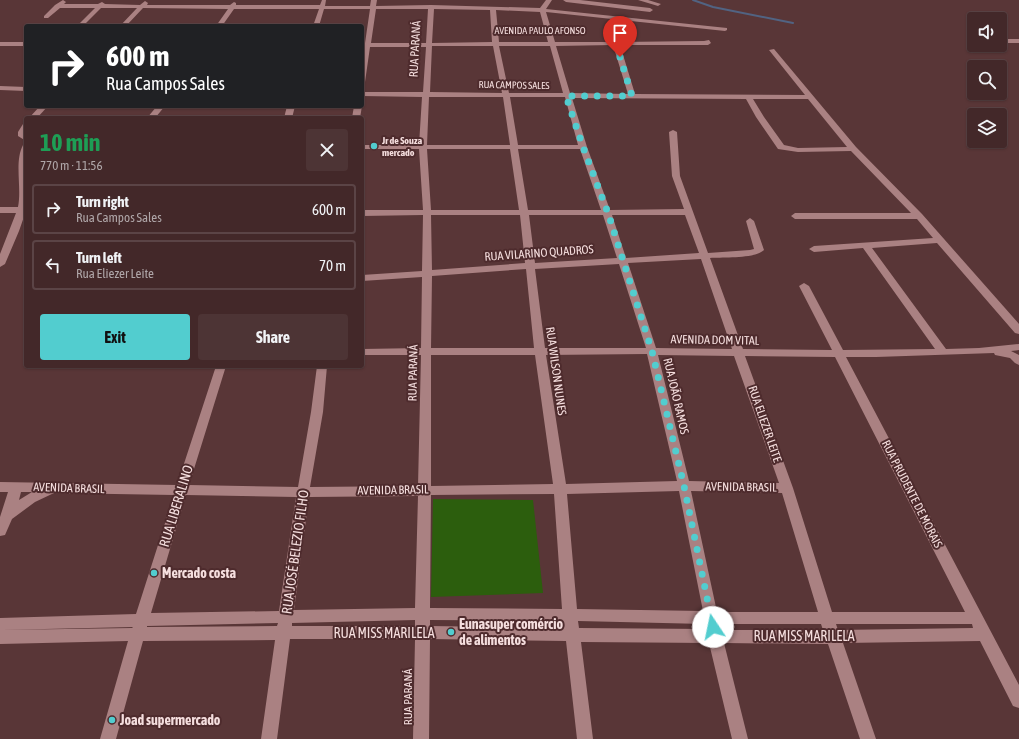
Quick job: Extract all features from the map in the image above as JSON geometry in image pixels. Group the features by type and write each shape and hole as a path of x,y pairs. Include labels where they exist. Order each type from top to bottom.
{"street":[{"path":"46,17 65,0"},
{"path":"82,24 107,0"},
{"path":"125,24 148,0"},
{"path":"220,24 237,0"},
{"path":"317,24 324,0"},
{"path":"542,10 549,0"},
{"path":"566,0 650,10"},
{"path":"641,0 658,4"},
{"path":"57,6 322,7 374,3 431,7 542,10 725,29"},
{"path":"364,56 365,43 374,3"},
{"name":"RUA PARANÁ","path":"421,739 427,273 427,212 423,147 431,7"},
{"name":"RUA WILSON NUNES","path":"493,8 496,43 506,95 524,212 540,352 560,489 570,615 585,739"},
{"name":"RUA JOÃO RAMOS","path":"542,10 566,96 583,147 608,213 652,351 684,486 715,636 740,739"},
{"path":"1,43 24,40"},
{"name":"AVENIDA PAULO AFONSO","path":"365,43 705,41 708,43 616,42"},
{"path":"1007,41 1019,41"},
{"path":"616,42 632,96"},
{"path":"1,43 24,44"},
{"path":"772,50 853,149 919,216 938,240 1019,331"},
{"path":"0,88 24,89"},
{"name":"RUA CAMPOS SALES","path":"364,94 811,97"},
{"path":"749,97 760,117 781,147 798,150 853,149"},
{"path":"35,116 42,108"},
{"path":"153,116 159,108"},
{"path":"24,129 22,136 24,138"},
{"name":"RUA ELIEZER LEITE","path":"673,132 676,176 787,488 833,637 868,739"},
{"path":"364,147 583,147"},
{"path":"0,264 20,220 24,194 22,159 24,153"},
{"path":"0,210 22,210"},
{"path":"364,213 689,212"},
{"path":"795,216 919,216"},
{"name":"RUA VILARINO QUADROS","path":"364,278 622,260 751,253 759,250 750,221"},
{"path":"814,249 938,240"},
{"path":"866,246 944,352"},
{"name":"RUA PRUDENTE DE MORAIS","path":"804,286 1019,701"},
{"name":"AVENIDA DOM VITAL","path":"364,352 652,351 840,354 979,351 1019,347"},
{"path":"979,351 1013,355 1019,361"},
{"name":"RUA LIBERALINO","path":"108,739 137,634 180,490 220,368"},
{"name":"RUA JOSÉ BELEZIO FILHO","path":"269,739 303,492 317,412 322,368"},
{"name":"AVENIDA BRASIL","path":"5,488 303,492 684,486 787,488"},
{"path":"5,488 8,515"},
{"path":"0,531 8,515 30,499 51,489"},
{"name":"RUA MISS MARILELA","path":"0,624 422,614 711,618 976,618"},
{"name":"RUA MISS MARILELA","path":"0,638 137,634 422,632 833,637 984,634"}],"green space":[{"path":"433,499 533,500 543,593 431,597"}],"waterway":[{"path":"693,0 713,7 793,23"}],"place":[{"name":"Jr de Souza mercado","path":"374,146"},
{"name":"Mercado costa","path":"154,573"},
{"name":"Eunasuper comércio de alimentos","path":"451,632"},
{"name":"Joad supermercado","path":"112,720"}],"route":[{"path":"620,57 632,96 566,96 583,147 608,213 652,351 684,486 713,627"}]}
